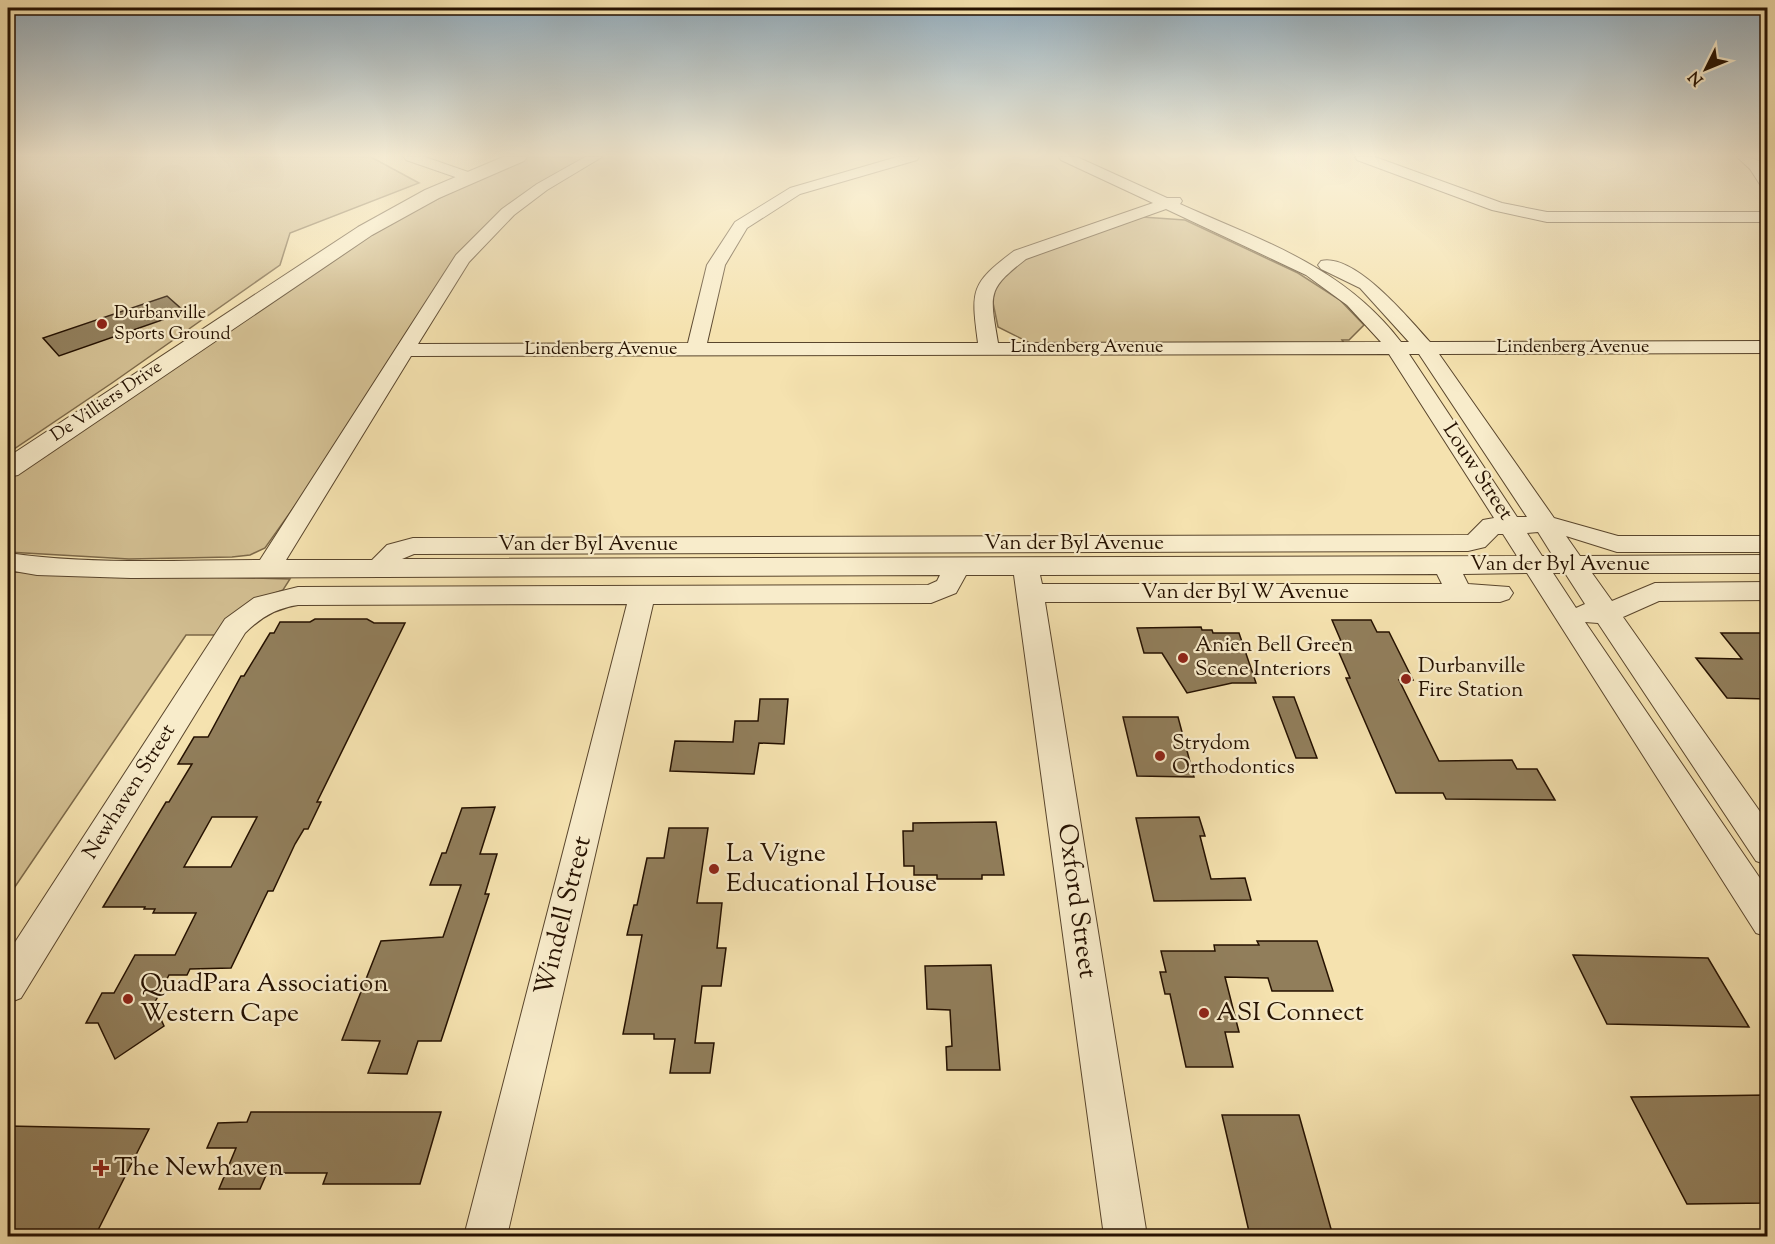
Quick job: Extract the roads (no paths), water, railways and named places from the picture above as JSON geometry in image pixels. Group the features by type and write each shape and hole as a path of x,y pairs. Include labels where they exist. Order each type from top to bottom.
{"street":[{"name":"De Villiers Drive","path":"8,469 365,231 396,215"},
{"path":"268,568 462,259 492,225 505,215"},
{"path":"696,349 716,265 741,225 757,215"},
{"path":"989,348 981,294 985,284 1000,270 1020,255 1134,215"},
{"name":"Louw Street","path":"1201,215 1335,285 1366,311 1395,348 1512,524 1566,613 1767,920"},
{"name":"Louw Street","path":"1207,215 1359,279 1425,348 1767,851"},
{"path":"1537,215 1547,217 1767,217"},
{"name":"Lindenberg Avenue","path":"406,350 1767,347"},
{"name":"Van der Byl Avenue","path":"379,568 396,550 413,546 1468,543 1476,541 1492,526 1512,524 1543,524 1568,528 1617,544 1767,544"},
{"name":"Van der Byl Avenue","path":"8,562 37,566 131,569 957,566 1028,580 1446,565 1767,564"},
{"path":"1446,565 1460,593"},
{"name":"Van der Byl Avenue","path":"260,607 278,599 298,596 931,594 947,587 957,566"},
{"name":"Van der Byl W Avenue","path":"1028,580 1500,593"},
{"name":"Oxford Street","path":"1028,580 1125,1236"},
{"path":"1566,613 1604,613 1655,592 1767,591"},
{"name":"Windell Street","path":"486,1236 642,595"},
{"name":"Newhaven Street","path":"8,985 236,626 260,607"}],"place":[{"name":"Durbanville Sports Ground","path":"102,324"},
{"name":"Anien Bell Green Scene Interiors","path":"1183,658"},
{"name":"Durbanville Fire Station","path":"1406,679"},
{"name":"Strydom Orthodontics","path":"1160,756"},
{"name":"La Vigne Educational House","path":"714,869"},
{"name":"QuadPara Association Western Cape","path":"128,999"},
{"name":"ASI Connect","path":"1204,1013"},
{"name":"The Newhaven","path":"101,1168"}]}
